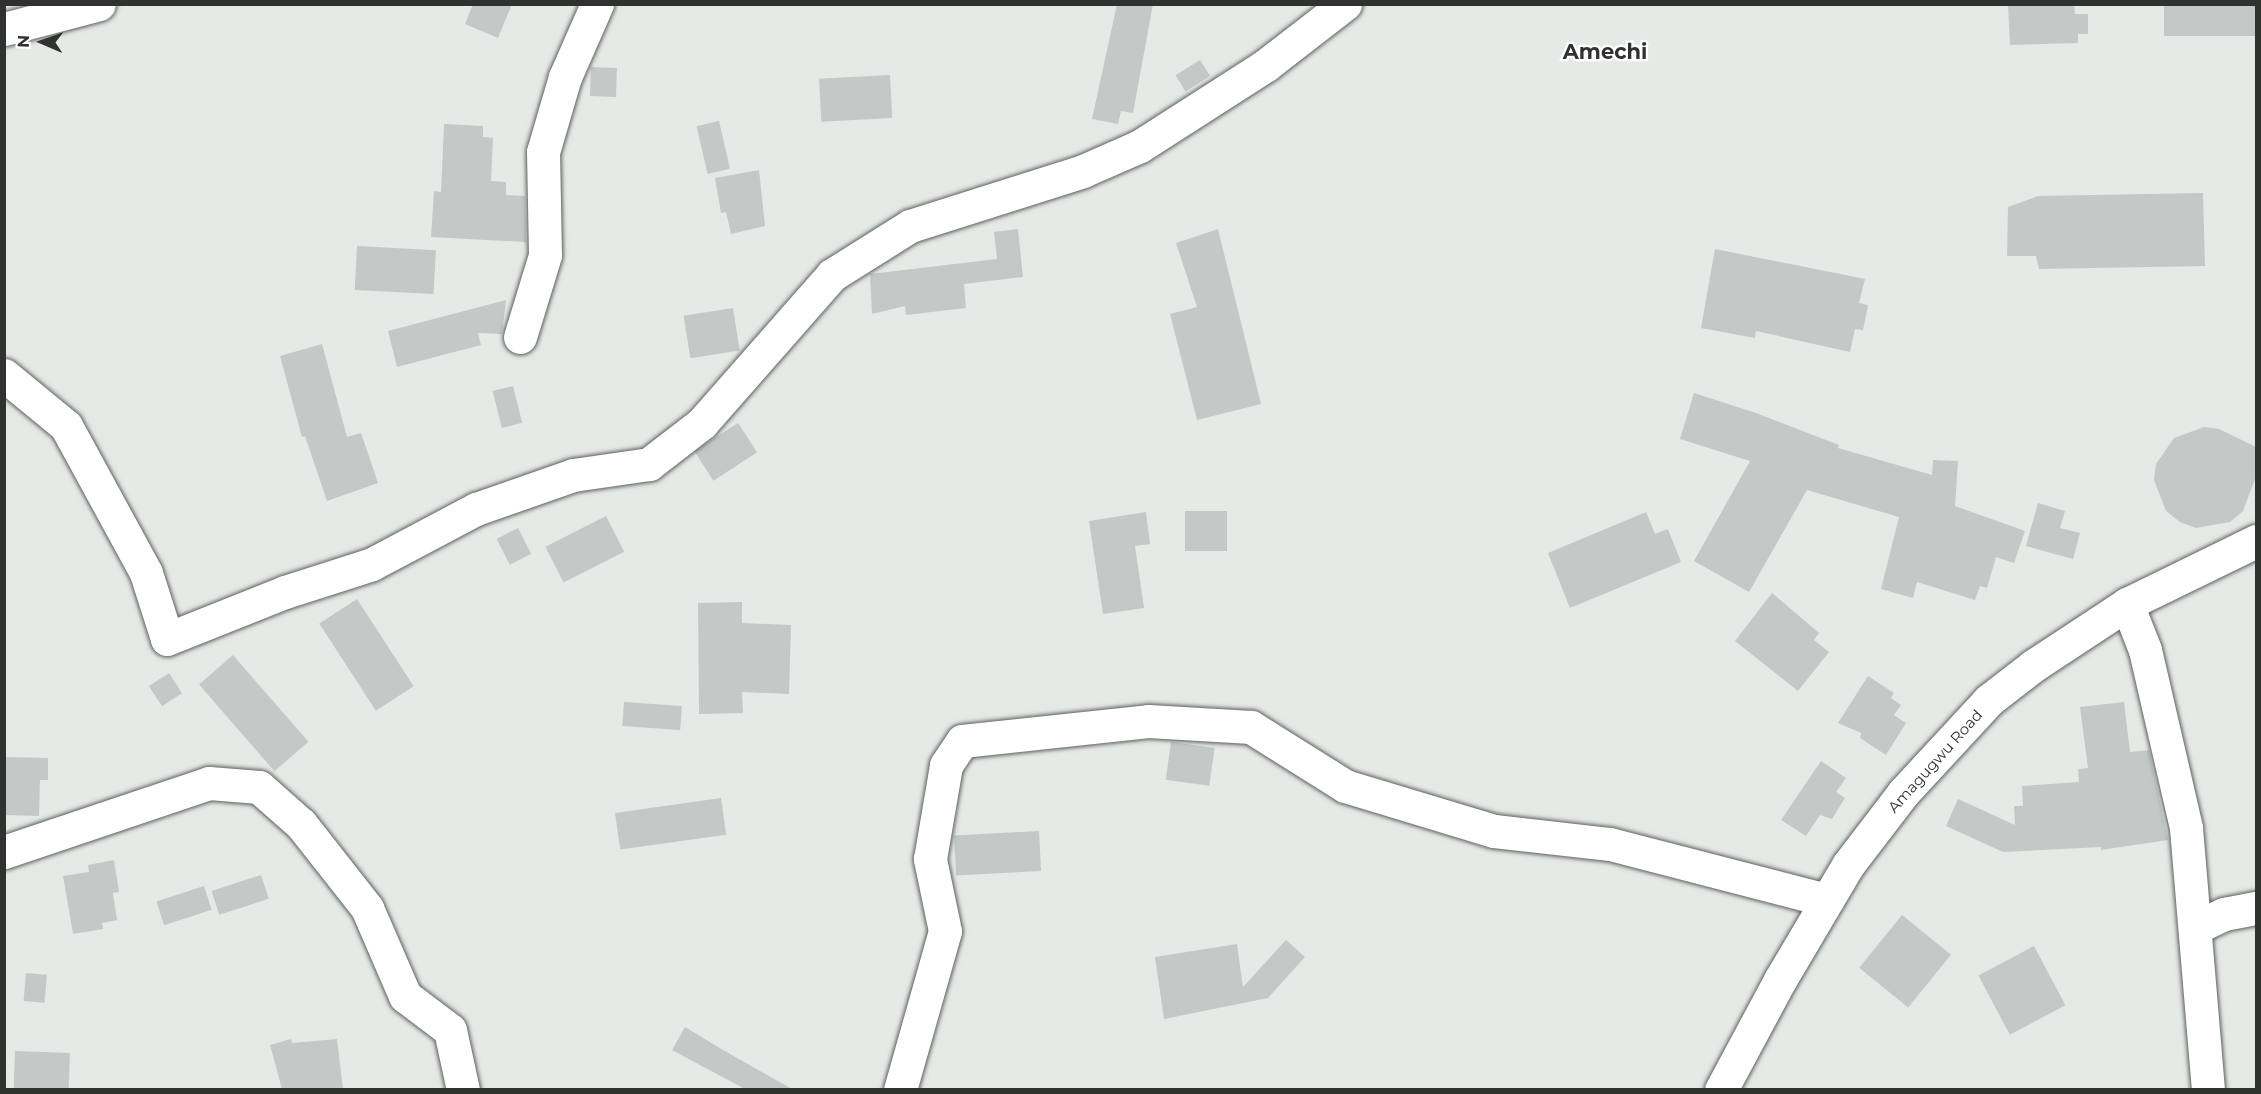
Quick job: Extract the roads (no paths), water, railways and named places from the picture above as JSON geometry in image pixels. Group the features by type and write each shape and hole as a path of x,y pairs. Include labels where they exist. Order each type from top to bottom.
{"street":[{"path":"4,29 99,4"},
{"path":"520,337 545,255 543,152 565,77 597,4"},
{"path":"4,375 66,426 146,573 168,639 285,592 372,564 476,509 573,475 649,464 702,423 832,275 910,226 1083,171 1140,146 1266,65 1345,4"},
{"name":"Amagugwu Road","path":"1721,1089 1848,865 1903,793 1989,700 2033,666 2127,604 2256,541"},
{"path":"2127,604 2145,650 2166,729 2186,828 2197,927 2208,1089"},
{"path":"900,1089 945,931 930,859 946,765 962,741 1148,721 1251,727 1345,786 1482,827 1610,844 1827,900"},
{"path":"4,852 209,783 260,787 301,824 367,908 405,996 450,1030 463,1089"},
{"path":"2197,927 2224,914 2256,908"}],"district":[{"name":"Amechi","path":"1605,52"}]}
